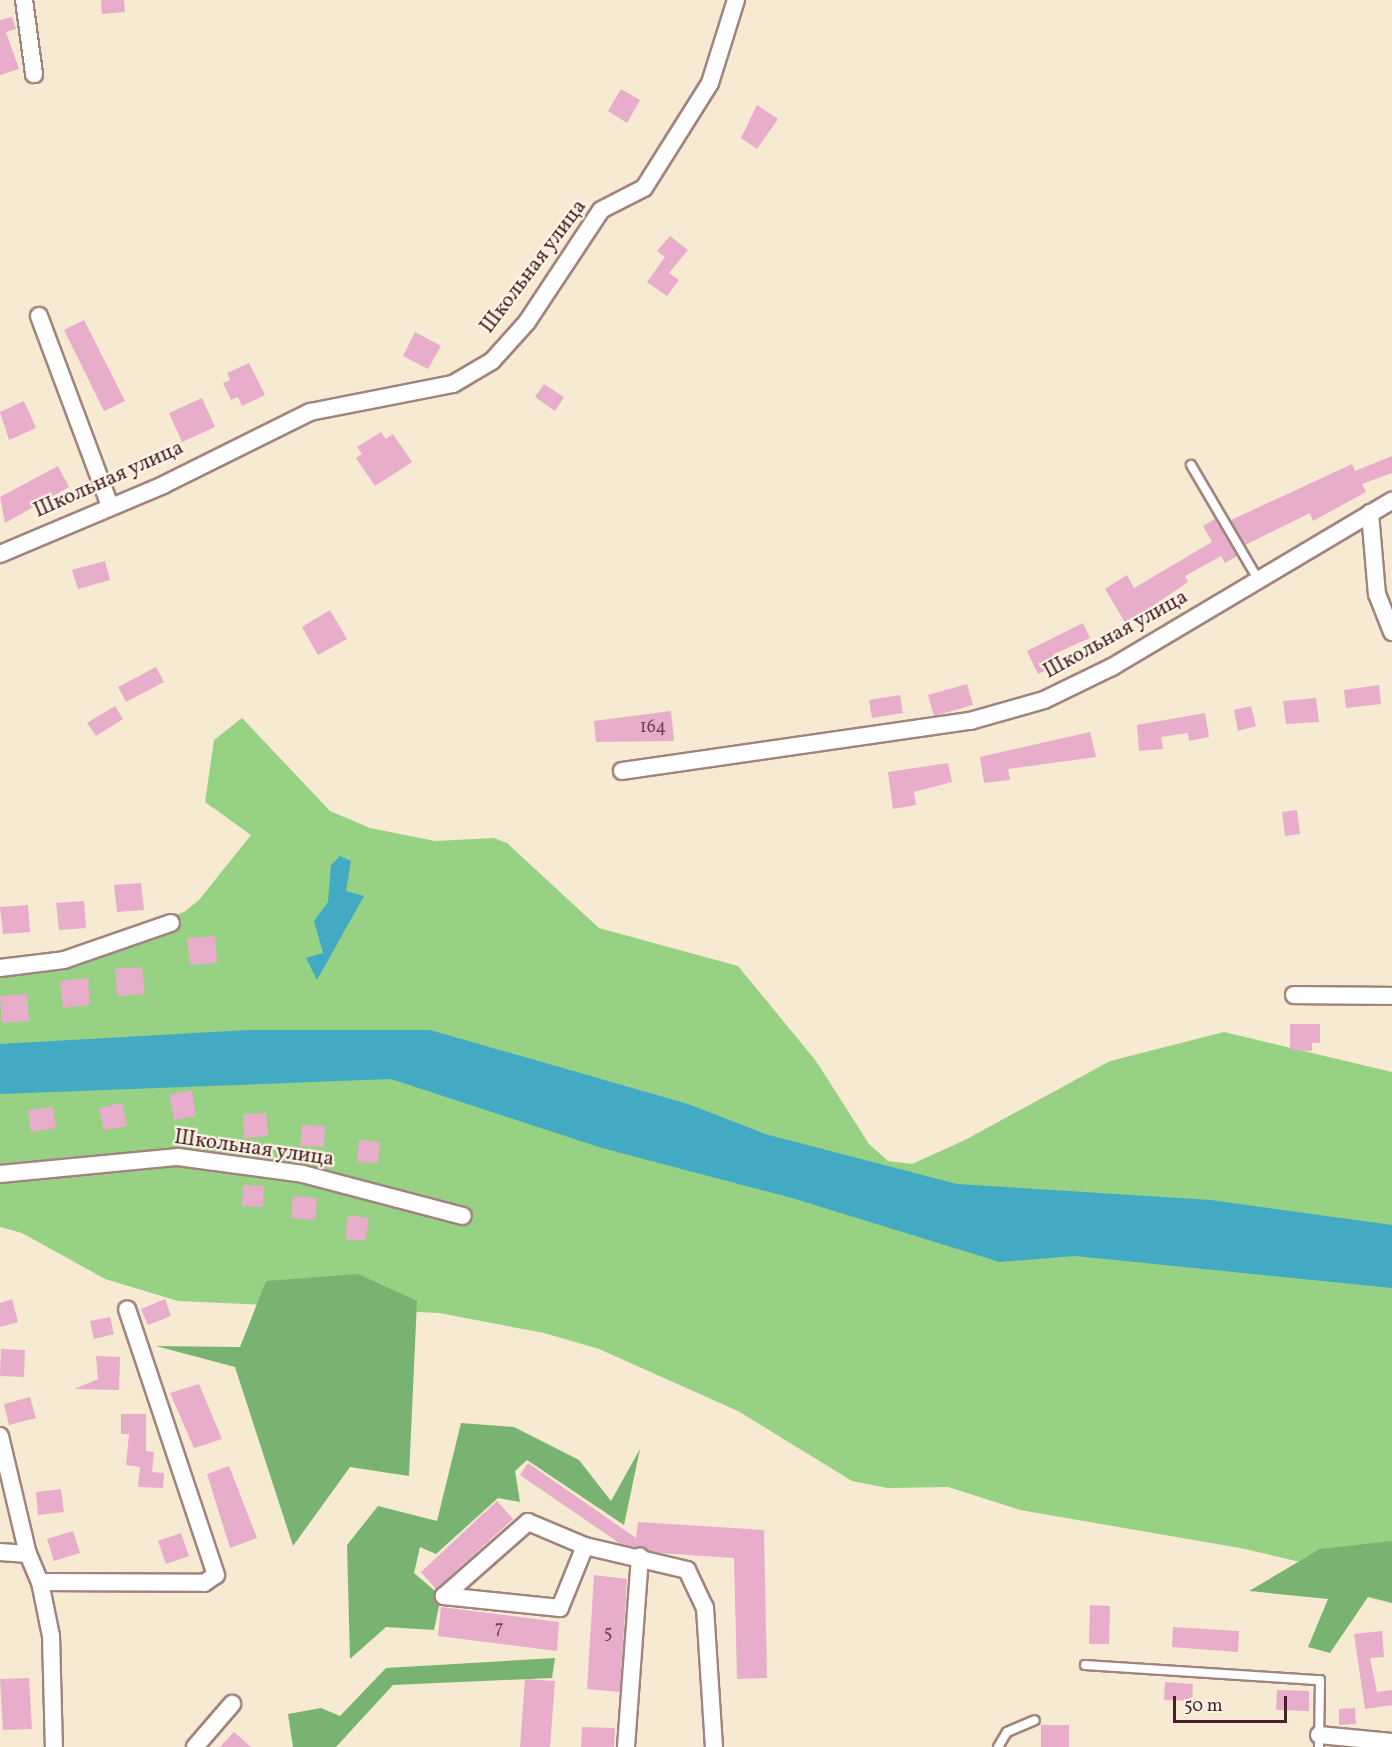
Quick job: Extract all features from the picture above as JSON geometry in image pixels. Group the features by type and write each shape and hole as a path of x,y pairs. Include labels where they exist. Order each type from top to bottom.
{"street":[{"path":"24,0 34,74"},
{"name":"Школьная улица","path":"0,554 110,506 309,412 453,384 492,361 527,322 601,210 644,188 710,83 735,0"},
{"path":"39,316 110,506"},
{"name":"Школьная улица","path":"622,771 970,721 1044,700 1112,667 1392,501"},
{"path":"1370,513 1377,594 1392,632"},
{"path":"0,968 64,960 171,923"},
{"path":"1294,995 1392,996"},
{"name":"Школьная улица","path":"0,1174 178,1157 303,1174 463,1216"},
{"path":"40,1582 204,1583 216,1575 127,1309"},
{"path":"0,1436 28,1554 40,1582 51,1635 54,1747"},
{"path":"585,1546 560,1608 444,1596 528,1522 585,1546 640,1557 687,1570 705,1608 714,1747"},
{"path":"0,1552 28,1554"},
{"path":"626,1747 640,1557"},
{"path":"195,1747 232,1704"},
{"path":"1319,1741 1392,1742"}],"lane":[{"path":"1191,465 1257,579"},
{"path":"1085,1665 1320,1680 1319,1741"},
{"path":"998,1747 1007,1732 1035,1720"}],"green space":[{"path":"242,718 330,811 370,828 435,841 494,838 507,843 599,928 738,966 816,1061 869,1144 888,1161 912,1164 965,1140 1110,1061 1224,1032 1392,1072 1392,1583 1240,1548 1020,1510 948,1487 887,1488 852,1481 738,1411 599,1349 544,1333 439,1313 178,1301 105,1279 22,1233 0,1227 0,967 99,942 184,912 199,900 251,835 205,802 214,740"},
{"path":"358,1274 417,1301 409,1476 350,1467 293,1546 235,1367 156,1346 240,1347 266,1281"},
{"path":"461,1423 514,1427 579,1460 611,1501 640,1449 624,1525 527,1460 515,1471 520,1502 498,1498 436,1554 420,1547 414,1573 441,1596 434,1630 386,1627 350,1659 347,1545 378,1506 437,1521"},
{"path":"1392,1541 1392,1603 1368,1597 1330,1653 1308,1647 1328,1599 1249,1591 1320,1549"},
{"path":"555,1658 552,1678 393,1685 336,1747 293,1747 288,1714 321,1708 340,1716 386,1668"}],"water":[{"path":"340,856 351,861 346,891 364,896 317,980 306,958 323,953 314,921 328,902 331,865"},
{"path":"248,1030 430,1030 688,1104 765,1134 957,1184 1211,1200 1392,1225 1392,1288 1075,1256 1000,1262 792,1198 602,1148 391,1079 0,1094 0,1044"}],"building":[{"path":"101,0 124,0 125,12 102,14"},
{"path":"12,17 16,29 6,32 19,69 0,75 0,20"},
{"path":"621,89 640,100 627,123 608,111"},
{"path":"757,105 778,119 757,149 741,138"},
{"path":"670,236 688,250 669,273 679,280 667,296 647,282 665,257 657,251"},
{"path":"84,320 125,401 104,411 64,330"},
{"path":"415,332 441,346 428,369 403,356"},
{"path":"249,363 265,395 242,406 238,397 231,400 223,383 230,380 227,373"},
{"path":"544,384 564,397 555,411 535,397"},
{"path":"202,398 215,427 182,442 169,413"},
{"path":"24,401 36,428 9,440 0,412"},
{"path":"381,432 386,439 393,434 412,462 375,486 356,458 362,454 357,447"},
{"path":"1392,456 1392,473 1362,484 1366,492 1313,521 1310,513 1245,545 1231,520 1352,464 1355,471"},
{"path":"58,466 69,487 5,523 0,497"},
{"path":"1215,519 1237,556 1225,563 1221,556 1185,576 1188,582 1126,624 1105,589 1127,575 1134,588 1212,542 1203,526"},
{"path":"105,561 110,580 78,589 72,570"},
{"path":"330,610 347,639 318,655 302,627"},
{"path":"1083,623 1090,638 1054,654 1059,665 1038,674 1027,651"},
{"path":"156,667 164,682 126,702 118,687"},
{"path":"967,684 973,705 934,716 928,695"},
{"path":"1379,685 1381,704 1346,708 1344,690"},
{"path":"900,695 903,713 872,718 869,700"},
{"path":"1316,698 1319,722 1286,724 1283,701"},
{"path":"115,706 123,719 96,736 87,723"},
{"path":"1251,706 1256,726 1238,731 1234,710"},
{"path":"671,711 674,741 596,742 594,721"},
{"path":"1205,713 1209,737 1189,741 1188,733 1161,737 1163,749 1139,751 1137,725"},
{"path":"1090,732 1096,757 1008,769 1010,780 984,783 980,757"},
{"path":"948,763 952,782 914,792 916,805 893,809 888,772"},
{"path":"1297,810 1300,834 1285,836 1282,812"},
{"path":"141,883 144,910 117,912 114,885"},
{"path":"84,901 86,928 59,930 56,903"},
{"path":"28,905 30,932 3,934 0,907"},
{"path":"215,936 217,963 190,965 187,938"},
{"path":"142,967 145,994 117,996 115,969"},
{"path":"88,978 90,1005 63,1008 60,981"},
{"path":"27,994 29,1021 2,1023 0,996"},
{"path":"1290,1024 1320,1024 1320,1043 1312,1043 1312,1051 1290,1050"},
{"path":"192,1090 196,1116 174,1120 169,1095"},
{"path":"122,1103 127,1126 104,1130 99,1108"},
{"path":"53,1107 56,1128 31,1132 28,1110"},
{"path":"266,1113 268,1136 244,1138 243,1114"},
{"path":"302,1125 325,1126 324,1147 300,1146"},
{"path":"359,1140 380,1142 378,1163 357,1162"},
{"path":"243,1185 264,1186 263,1207 242,1206"},
{"path":"293,1196 317,1198 315,1220 291,1218"},
{"path":"348,1215 369,1218 365,1241 345,1239"},
{"path":"12,1299 18,1322 0,1327 0,1303"},
{"path":"165,1299 171,1316 148,1325 141,1309"},
{"path":"110,1317 114,1334 94,1339 90,1321"},
{"path":"1,1349 25,1350 24,1377 0,1376"},
{"path":"96,1356 120,1357 119,1390 74,1389 98,1379"},
{"path":"199,1384 222,1439 194,1448 170,1393"},
{"path":"30,1397 36,1418 9,1425 4,1404"},
{"path":"121,1414 146,1414 146,1451 154,1452 152,1472 164,1473 163,1488 138,1487 140,1467 126,1465 129,1434 121,1434"},
{"path":"528,1463 636,1538 638,1522 764,1530 767,1678 737,1679 734,1558 659,1553 619,1543 520,1475"},
{"path":"229,1466 257,1538 230,1548 207,1474"},
{"path":"61,1489 64,1512 38,1515 36,1492"},
{"path":"497,1501 513,1519 436,1589 421,1572"},
{"path":"73,1531 80,1553 54,1561 47,1539"},
{"path":"181,1533 189,1556 166,1564 158,1541"},
{"path":"594,1575 627,1579 620,1692 587,1689"},
{"path":"1090,1605 1110,1606 1109,1644 1089,1644"},
{"path":"441,1607 559,1622 557,1651 438,1636"},
{"path":"1173,1627 1239,1631 1238,1652 1172,1647"},
{"path":"1382,1631 1384,1657 1370,1658 1377,1692 1392,1690 1392,1705 1365,1709 1354,1634"},
{"path":"29,1678 32,1729 3,1730 0,1679"},
{"path":"525,1679 555,1681 550,1747 520,1747"},
{"path":"1165,1682 1193,1684 1192,1701 1164,1700"},
{"path":"1277,1690 1309,1691 1309,1711 1276,1710"},
{"path":"1355,1708 1356,1724 1339,1725 1339,1709"},
{"path":"1041,1725 1069,1725 1069,1747 1041,1747"},
{"path":"582,1727 615,1728 614,1747 581,1747"},
{"path":"234,1732 251,1747 220,1747"}]}
